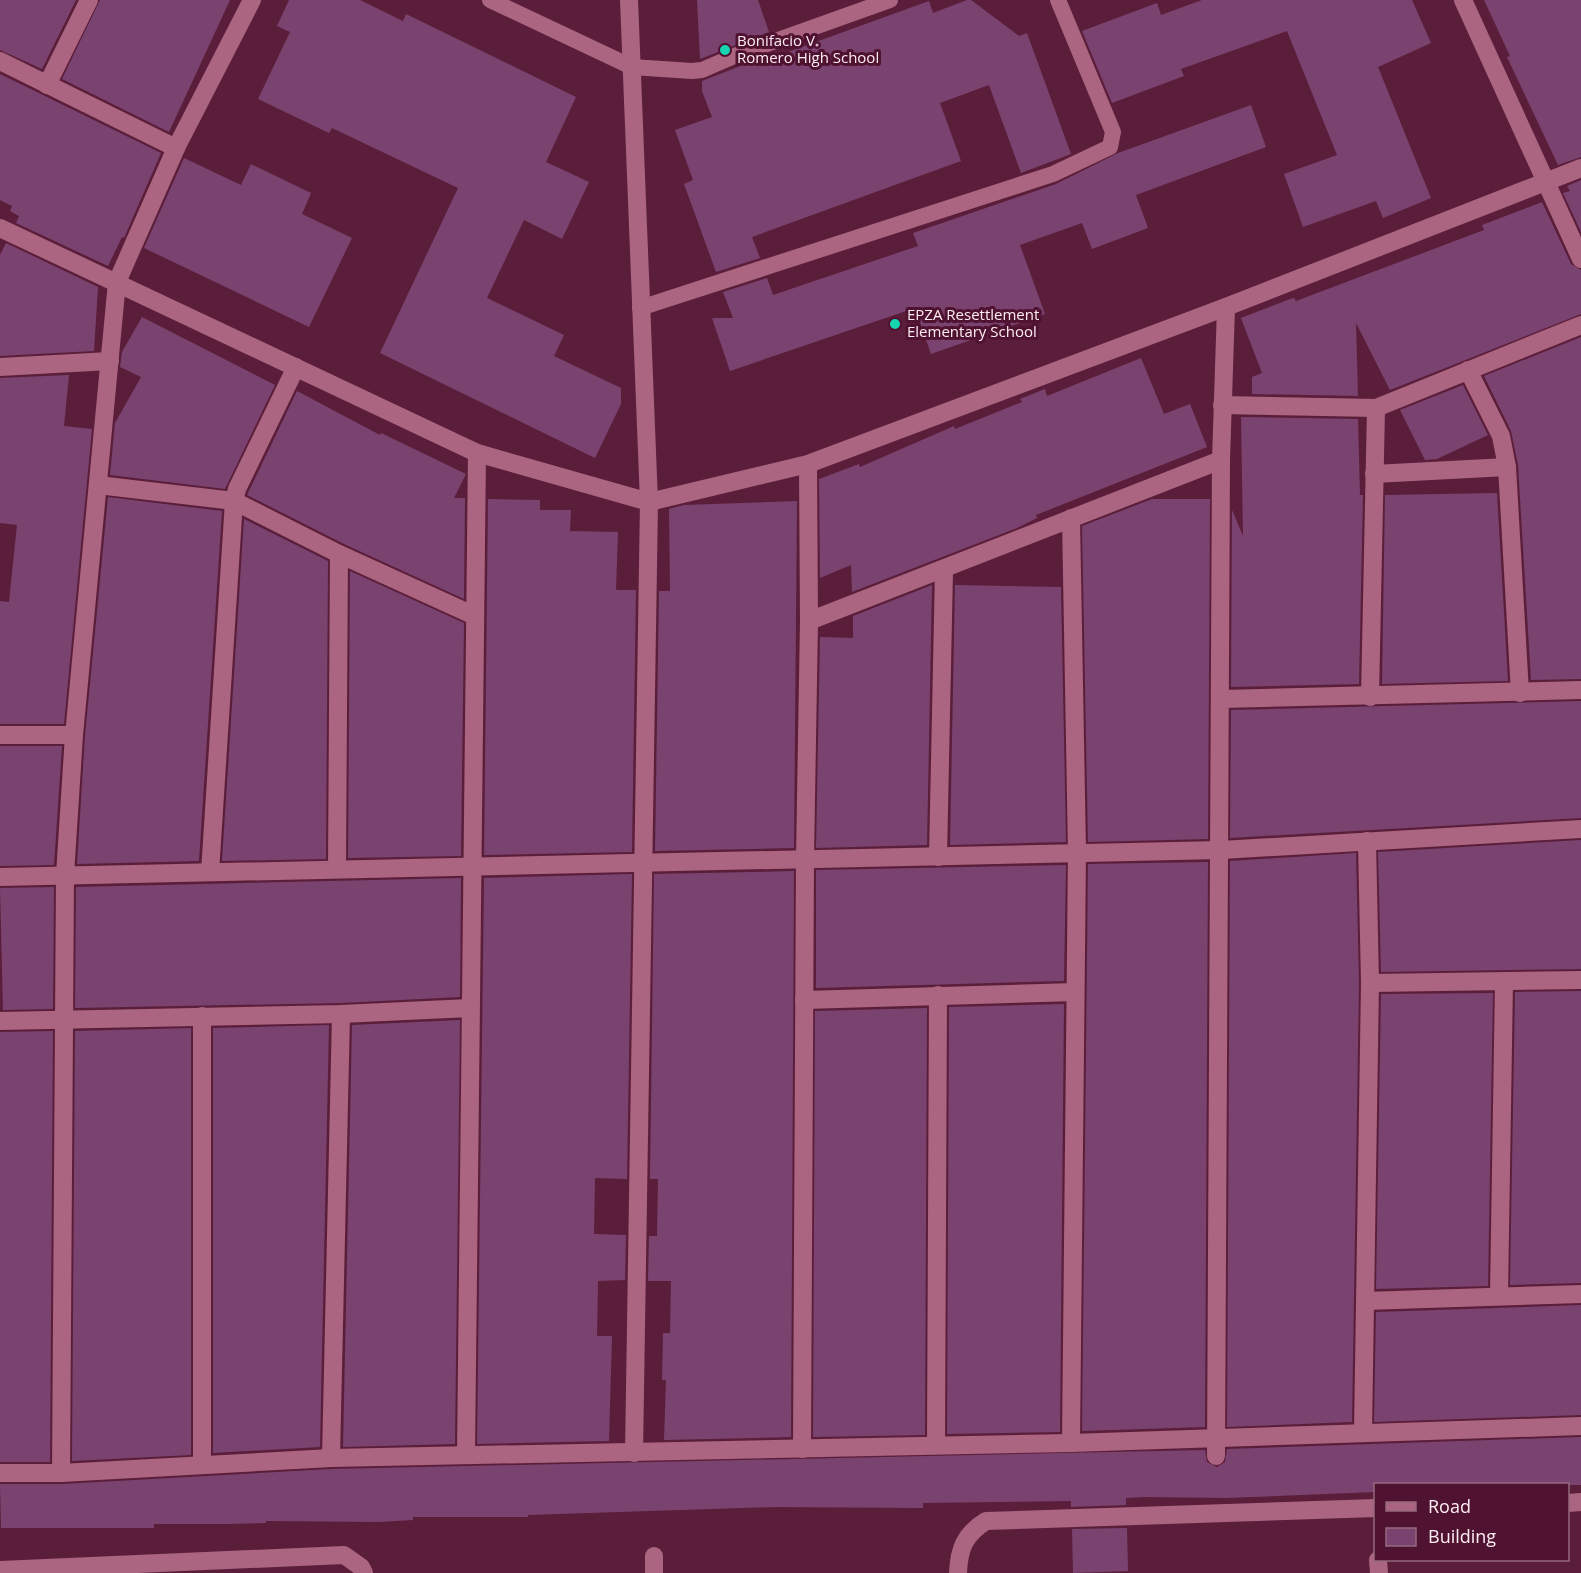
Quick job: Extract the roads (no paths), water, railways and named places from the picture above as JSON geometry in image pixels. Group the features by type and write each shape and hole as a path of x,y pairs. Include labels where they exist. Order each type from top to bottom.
{"street":[{"path":"47,85 89,0"},
{"path":"61,1473 65,875 74,735 117,282 176,148 252,0"},
{"path":"629,0 649,502 634,1453"},
{"path":"1462,0 1581,259"},
{"path":"0,61 176,148"},
{"path":"0,228 477,453 649,502 808,464 1226,307 1581,168"},
{"path":"1217,1446 1221,460 1226,307"},
{"path":"1222,405 1376,408 1581,325"},
{"path":"0,367 110,361"},
{"path":"210,872 234,501 237,489 296,367"},
{"path":"1468,370 1501,436 1507,467 1520,693"},
{"path":"1370,697 1376,408"},
{"path":"466,1455 477,453"},
{"path":"809,621 1221,460"},
{"path":"802,1449 805,858 809,621 808,464"},
{"path":"1374,474 1507,467"},
{"path":"98,485 234,501 339,554 475,616"},
{"path":"1071,518 1077,852 1071,1443"},
{"path":"337,868 339,554"},
{"path":"938,857 944,570"},
{"path":"1221,699 1581,690"},
{"path":"0,735 74,735"},
{"path":"0,877 1221,850 1581,829"},
{"path":"1364,1432 1370,983 1366,842"},
{"path":"1370,983 1581,980"},
{"path":"1499,1295 1504,981"},
{"path":"804,1000 1075,992"},
{"path":"936,1445 938,995"},
{"path":"0,1022 341,1014 470,1008"},
{"path":"331,1458 341,1014"},
{"path":"201,1465 202,1016"},
{"path":"1365,1301 1581,1294"},
{"path":"0,1473 61,1473 331,1458 466,1455 1071,1443 1217,1446 1364,1432 1581,1426"},
{"path":"958,1573 962,1544 971,1530 986,1521 1374,1508"},
{"path":"0,1570 344,1555 361,1567 364,1573"}],"lane":[{"path":"490,0 632,67 702,70 739,54 890,0"},
{"path":"640,308 1053,174 1110,147 1113,132 1058,0"}],"place":[{"name":"Bonifacio V. Romero High School","path":"725,50"},
{"name":"EPZA Resettlement Elementary School","path":"895,324"}]}
